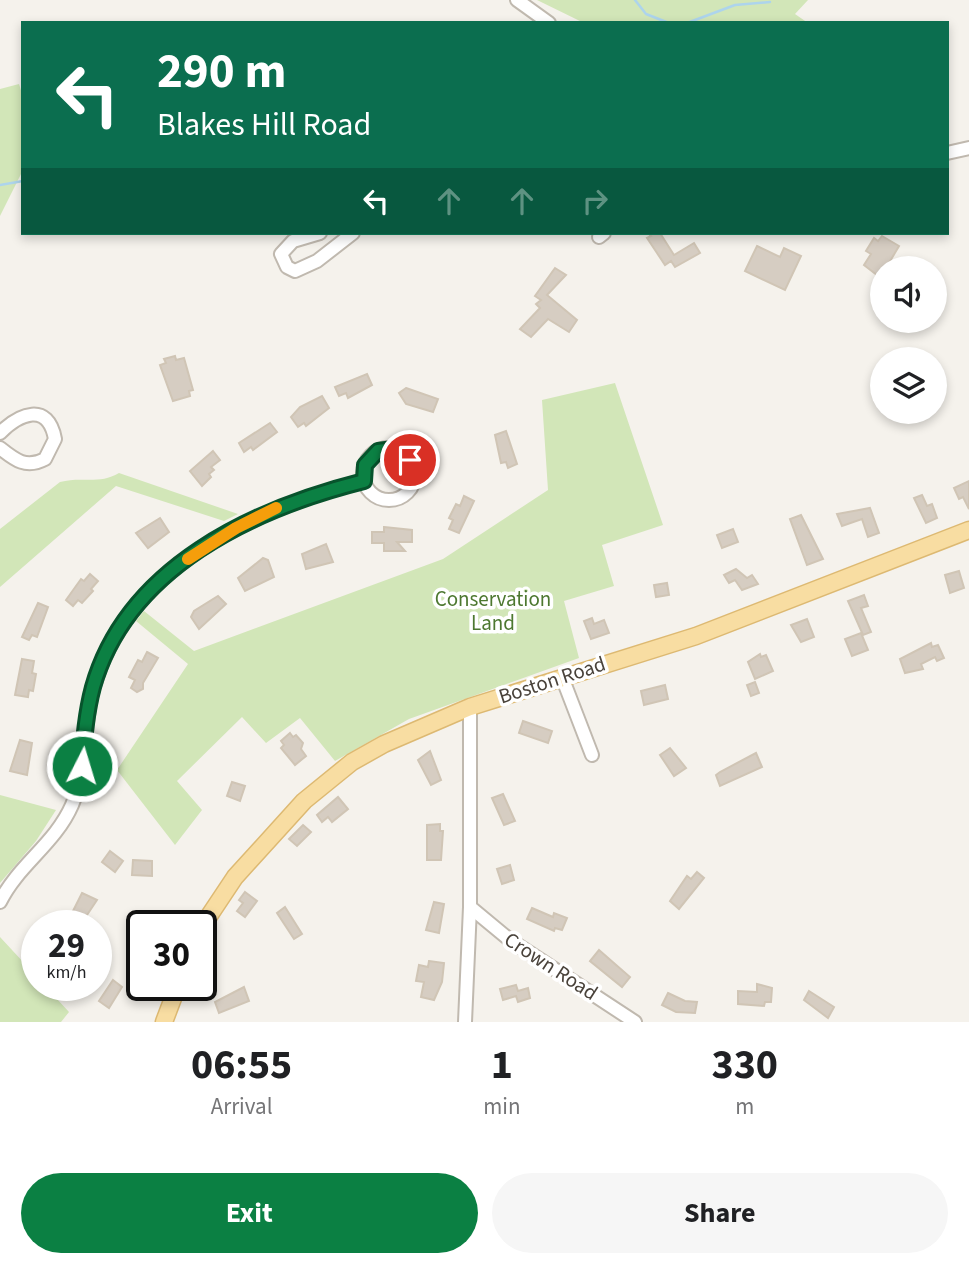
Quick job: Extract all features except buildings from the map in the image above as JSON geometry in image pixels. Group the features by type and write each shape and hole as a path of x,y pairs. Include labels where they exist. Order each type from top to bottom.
{"main road":[{"name":"Boston Road","path":"213,910 235,877 304,800 352,762 384,744 470,707 696,636 969,530"},
{"path":"164,1022 172,1001"}],"street":[{"path":"517,0 546,21"},
{"path":"949,153 969,148"},
{"path":"313,235 293,241 281,254 287,267 295,271 317,261 350,235"},
{"path":"0,433 13,420 28,414 43,418 53,431 54,439 45,459 31,464 16,461 0,448"},
{"path":"382,449 402,452 414,468 410,489 395,499 378,498 364,481 366,461 382,449"},
{"path":"0,902 19,874 50,842 72,804 82,766 93,687 114,638 134,609 187,559 244,524 301,499 364,481"},
{"path":"562,677 592,755"},
{"path":"465,1022 470,907 470,707"},
{"name":"Crown Road","path":"470,907 510,940 635,1022"}],"green space":[{"path":"537,0 808,0 795,14 805,21 580,21"},
{"path":"19,84 21,90 21,174 0,216 0,89"},
{"name":"Conservation Land","path":"615,383 663,525 602,545 614,586 564,601 579,658 409,719 335,761 300,718 266,743 242,717 177,781 202,810 175,845 117,770 188,664 136,621 144,611 194,651 443,559 548,490 542,400"},
{"path":"119,473 238,514 224,521 116,486 0,587 0,529 60,482 104,479"},
{"path":"0,795 56,810 36,841 0,883"},
{"path":"0,937 21,960 21,1001 59,1001 69,1012 61,1022 0,1022"}],"waterway":[{"path":"635,0 646,14 664,21"},
{"path":"692,21 735,5 770,2"},
{"path":"0,185 21,181"}],"slow traffic":[{"path":"188,559 236,528 276,508"}],"route":[{"path":"82,766 89,705 99,670 124,623 157,584 187,559 251,520 315,494 364,481 366,461 378,451 386,448 398,450 410,460"}]}
